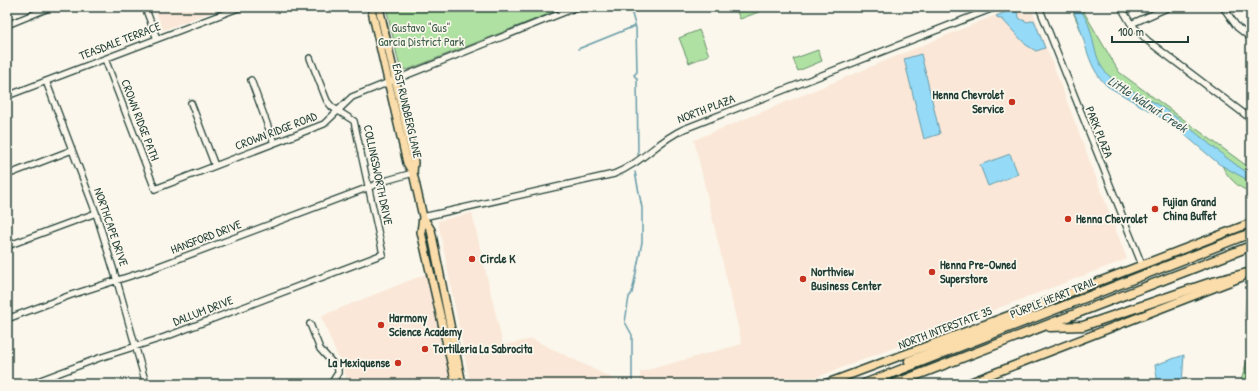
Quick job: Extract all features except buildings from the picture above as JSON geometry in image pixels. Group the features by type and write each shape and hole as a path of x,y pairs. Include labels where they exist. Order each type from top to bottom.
{"highway":[{"name":"PURPLE HEART TRAIL","path":"863,384 1251,233"},
{"name":"PURPLE HEART TRAIL","path":"894,384 1251,246"},
{"path":"1043,327 1083,326 1209,283 1251,273"},
{"path":"863,384 885,371 1007,321 1060,296"}],"main road":[{"name":"EAST RUNDBERG LANE","path":"371,7 414,162 413,173 423,217 431,230 462,384"},
{"name":"EAST RUNDBERG LANE","path":"379,7 392,81"},
{"name":"EAST RUNDBERG LANE","path":"423,217 421,232 456,384"},
{"name":"NORTH INTERSTATE 35","path":"825,384 1251,223"},
{"path":"966,384 1251,273"}],"street":[{"path":"7,25 51,7"},
{"path":"145,7 157,39"},
{"name":"TEASDALE TERRACE","path":"7,96 241,7"},
{"name":"CROWN RIDGE ROAD","path":"155,188 324,124 352,97 577,7"},
{"name":"NORTH PLAZA","path":"423,217 614,174 640,162 666,138 684,129 996,7"},
{"name":"PARK PLAZA","path":"1039,7 1142,265"},
{"path":"1122,7 1131,24 1148,41 1251,119"},
{"path":"1131,24 1169,7"},
{"path":"1223,7 1237,27 1251,38"},
{"name":"COLLINGSWORTH DRIVE","path":"310,58 327,101 338,111 354,121 384,254"},
{"name":"CROWN RIDGE PATH","path":"105,59 155,188"},
{"path":"251,80 274,143"},
{"name":"NORTHCAPE DRIVE","path":"46,81 96,213 146,384"},
{"path":"192,103 215,166"},
{"path":"7,175 72,150"},
{"name":"HANSFORD DRIVE","path":"7,319 71,295 117,281 369,187 413,173"},
{"path":"7,246 96,213"},
{"name":"DALLUM DRIVE","path":"30,384 99,358 165,337 384,254"},
{"path":"310,324 320,349 338,369 337,376 331,384"}],"shaded area":[{"path":"154,7 224,7 163,30"},
{"path":"1015,7 1031,7 1127,259 799,384 640,384 640,372 742,344 694,140"},
{"path":"472,213 503,345 532,339 624,384 470,384 438,221"},
{"name":"Harmony Science Academy","path":"426,274 451,384 349,384 321,316"}],"green space":[{"name":"Gustavo \"Gus\" Garcia District Park","path":"386,7 566,7 407,70 400,68"},
{"path":"735,7 772,7 740,19"},
{"path":"1071,7 1081,7 1119,72 1251,169 1251,192 1234,182 1222,165 1184,132 1147,106 1101,79"},
{"path":"699,30 709,55 689,63 679,38"},
{"path":"818,50 822,61 798,71 793,59"},
{"path":"1247,290 1251,290 1251,333 1245,316"},
{"path":"1251,348 1251,384 1240,384"}],"water":[{"name":"Little Walnut Creek","path":"1071,7 1079,7 1089,26 1098,59 1103,69 1111,78 1121,85 1158,104 1237,166 1251,175 1251,187 1246,179 1219,164 1172,124 1107,86 1099,77 1089,58 1080,27"},
{"path":"1015,8 1020,19 1028,22 1034,20 1045,48 1036,51 1026,45 1002,19 999,19 996,16"},
{"path":"921,54 940,134 924,139 904,59"},
{"path":"1010,154 1018,174 988,186 980,165"},
{"path":"1184,355 1182,384 1158,384 1155,365"}],"waterway":[{"path":"630,7 636,28 637,72 634,75 637,79 638,155"},
{"path":"578,49 635,26"},
{"path":"632,384 632,335 625,322 629,297 632,293 642,242 642,208 635,172"}],"place":[{"name":"Henna Chevrolet Service","path":"1012,102"},
{"name":"Fujian Grand China Buffet","path":"1155,209"},
{"name":"Henna Chevrolet","path":"1068,219"},
{"name":"Circle K","path":"472,259"},
{"name":"Henna Pre-Owned Superstore","path":"932,272"},
{"name":"Northview Business Center","path":"803,279"},
{"name":"Harmony Science Academy","path":"381,325"},
{"name":"Tortilleria La Sabrocita","path":"425,349"},
{"name":"La Mexiquense","path":"398,363"}]}
